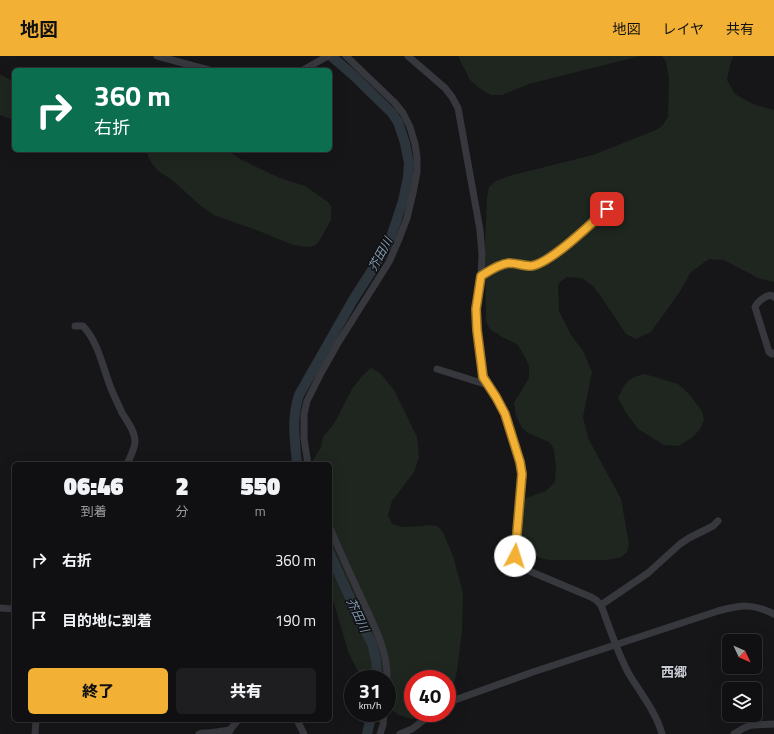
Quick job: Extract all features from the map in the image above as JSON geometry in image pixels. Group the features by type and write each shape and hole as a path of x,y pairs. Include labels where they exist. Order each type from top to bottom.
{"street":[{"path":"157,56 202,68"},
{"path":"307,68 328,56"},
{"path":"308,462 304,439 304,414 307,401 338,343 389,262 407,218 417,172 415,144 410,127 403,113 395,103 346,56"},
{"path":"408,56 445,88 458,108 480,230 482,255 481,276 476,309 480,360 483,377 505,414 520,462 522,474 515,556 519,564 526,569 591,597 601,605 615,645 629,674 653,711 662,734"},
{"path":"481,276 504,264 510,263 531,266 553,256 607,209"},
{"path":"774,297 771,295 767,296 756,304 755,307 769,352 772,354 774,353"},
{"path":"75,326 83,326 97,348 113,393 133,431 135,440 134,448 128,462"},
{"path":"437,369 488,385"},
{"path":"601,605 648,573 680,544 713,526 718,521"},
{"path":"332,533 383,647 387,670"},
{"path":"456,700 533,672 718,611 739,606 751,606 774,614"},
{"path":"0,608 12,609"},
{"path":"36,722 36,734"},
{"path":"199,734 229,732 236,722"},
{"path":"297,722 304,734"},
{"path":"380,734 383,722"},
{"path":"400,734 412,729 421,722"},
{"path":"734,734 755,724 774,724"}],"shaded area":[{"path":"458,56 640,56 529,84 502,95 491,95 470,80"},
{"path":"662,56 734,56 731,61 727,80 735,94 755,105 774,110 774,282 758,278 724,260 709,259 691,272 679,293 651,332 636,339 626,334 593,286 582,278 567,277 560,282 558,286 559,311 571,335 583,351 592,372 583,417 588,438 621,499 629,544 627,552 621,557 608,560 549,560 528,555 521,549 518,530 521,505 526,498 546,491 555,482 556,469 554,449 549,442 528,433 522,428 516,416 514,403 529,378 529,366 517,344 492,331 486,321 485,248 487,197 489,187 496,181 509,176 593,155 656,130 662,126 668,117 669,79 666,62"},
{"path":"0,74 12,81 12,119 0,115"},
{"path":"229,152 242,160 280,178 305,186 328,202 331,206 331,220 318,243 314,246 307,247 293,245 214,215 202,207 172,180 157,170 147,153"},
{"path":"371,368 380,373 394,390 417,437 419,457 414,472 392,501 388,515 392,524 402,527 429,525 437,526 443,532 453,556 463,593 462,632 456,675 456,670 404,670 404,717 396,713 396,670 357,670 348,651 332,597 332,462 312,462 321,447 323,437 334,424 352,389 363,375"},
{"path":"645,374 678,384 689,394 702,411 704,420 700,429 693,437 678,446 664,445 638,429 618,398 623,388 631,379"}],"waterway":[{"name":"芥田川","path":"297,462 294,421 299,395 391,237 403,201 408,177 409,163 405,143 398,122 392,113 331,56"},
{"name":"芥田川","path":"332,558 363,627 372,643 377,670"},
{"name":"芥田川","path":"367,734 370,722"}],"district":[{"name":"西郷","path":"674,672"}],"route":[{"path":"515,556 522,474 520,462 505,414 483,377 480,360 476,309 481,276 504,264 510,263 531,266 553,256 607,209"}]}
